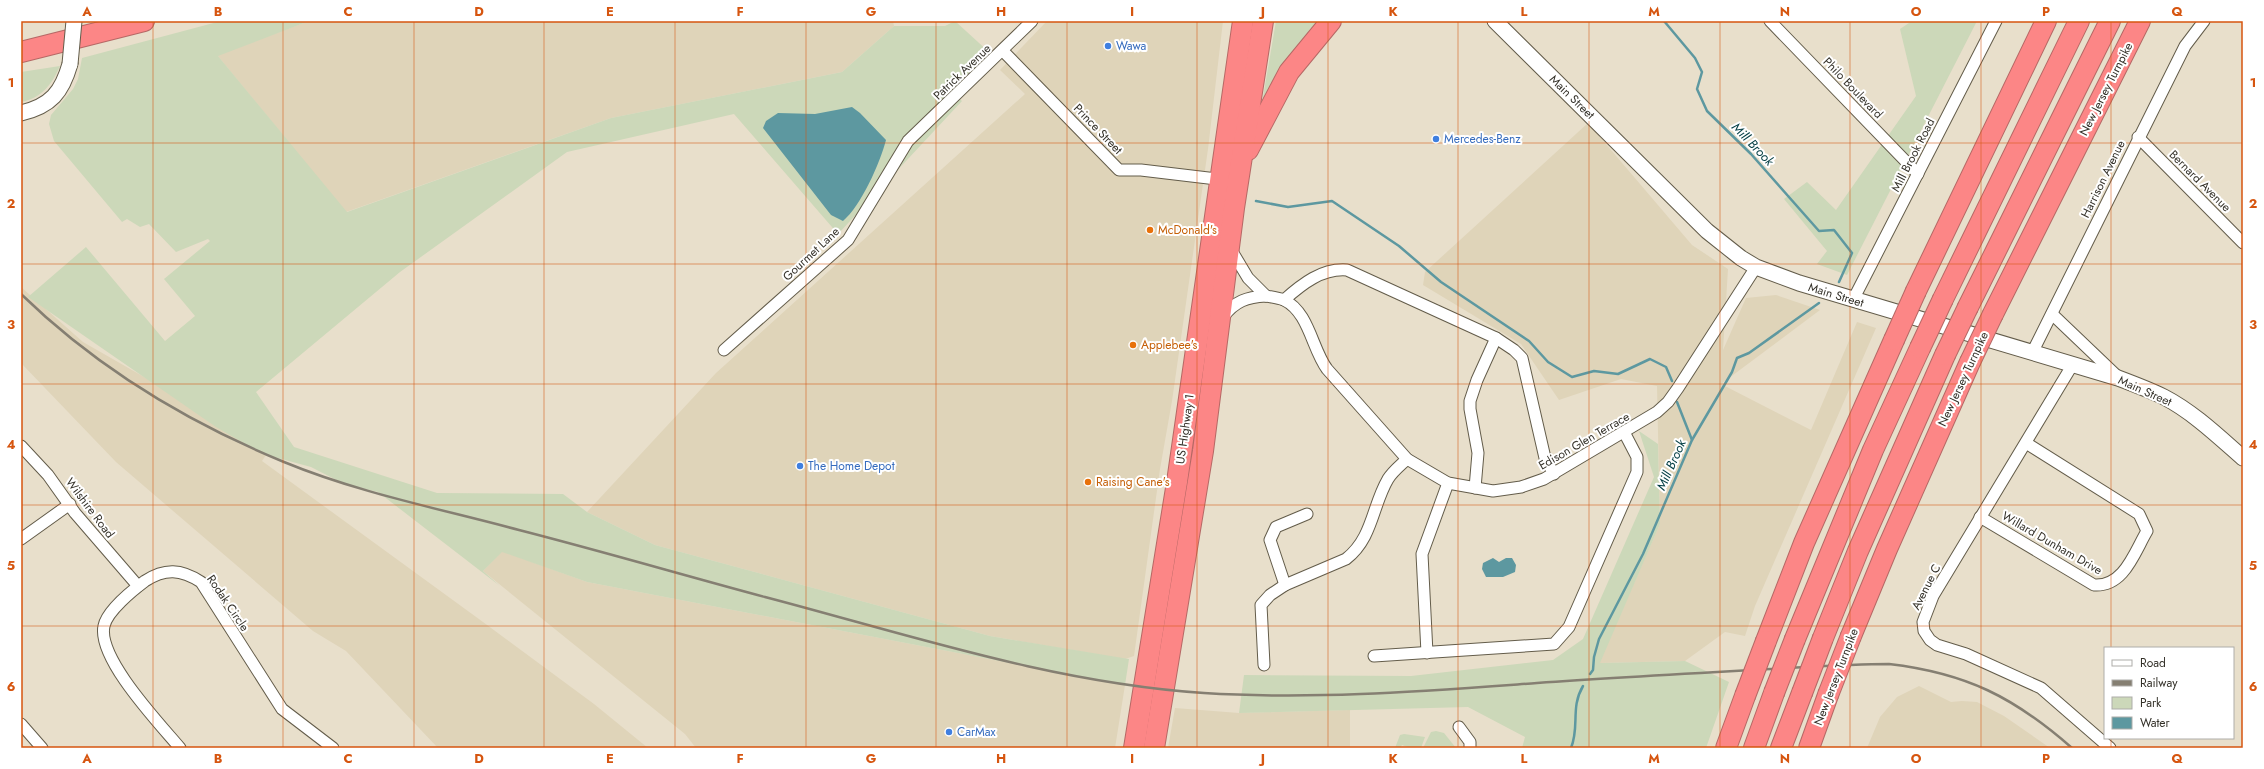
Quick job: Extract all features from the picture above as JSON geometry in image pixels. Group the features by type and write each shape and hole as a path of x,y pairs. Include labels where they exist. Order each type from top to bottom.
{"highway":[{"path":"21,52 144,21"},
{"path":"1231,21 1226,63 1235,77"},
{"name":"US Highway 1","path":"1134,748 1177,482 1244,21"},
{"path":"1154,748 1202,451 1240,167 1262,21"},
{"path":"1240,167 1289,72 1331,21"},
{"path":"1726,748 1804,543 1916,291 2046,21"},
{"path":"1754,748 1795,639 1870,457 1943,299 2079,21"},
{"path":"1781,748 1858,551 1945,355 2110,21"},
{"name":"New Jersey Turnpike","path":"1809,748 1828,694 1887,549 1970,362 2140,21"}],"main road":[{"path":"21,113 39,108 54,97 65,81 70,64 74,21"},
{"name":"Main Street","path":"1495,21 1707,231 1741,258 1756,267 1853,300 2118,378 2165,398 2202,423 2241,454"}],"street":[{"name":"Patrick Avenue","path":"908,141 1003,51 1032,21"},
{"name":"Philo Boulevard","path":"1770,21 1918,174"},
{"name":"Mill Brook Road","path":"1853,300 1996,21"},
{"name":"Harrison Avenue","path":"2032,352 2185,46 2204,21"},
{"name":"Prince Street","path":"1003,51 1119,170 1141,170 1221,181"},
{"name":"Bernard Avenue","path":"2138,138 2243,243"},
{"name":"Gourmet Lane","path":"724,350 848,240 908,141"},
{"path":"1221,181 1228,180 1240,167"},
{"path":"1229,247 1248,278 1266,296"},
{"name":"Edison Glen Terrace","path":"1284,300 1295,309 1307,327 1318,356 1327,369 1407,459 1448,483 1494,491 1507,490 1533,484 1554,474 1657,412 1668,402 1756,267"},
{"path":"1219,322 1229,309 1239,301 1266,296 1284,300 1306,282 1320,274 1339,269 1347,270 1496,338 1514,350 1522,358 1545,458 1554,474"},
{"path":"2052,314 2118,378"},
{"path":"1475,488 1478,453 1470,409 1470,401 1477,380 1496,338"},
{"name":"Avenue C","path":"2073,364 1980,517 1926,610 1923,622 1924,631 1930,640 1937,645 1966,654 2041,688 2110,748"},
{"path":"1374,656 1547,646 1554,644 1569,627 1637,472 1637,457 1624,432"},
{"name":"Willard Dunham Drive","path":"1980,517 2094,585 2104,585 2113,582 2122,574 2147,531 2140,514 2026,443"},
{"name":"Wilshire Road","path":"21,446 48,475 105,550 138,586"},
{"path":"1264,665 1261,605 1270,595 1285,585 1337,564 1355,552 1369,531 1387,481 1407,459"},
{"path":"1427,653 1422,554 1448,483"},
{"path":"21,539 70,504"},
{"path":"1285,585 1270,540 1276,527 1306,514"},
{"name":"Rodak Circle","path":"180,748 116,669 106,646 103,632 104,624 117,606 138,586 156,574 169,571 189,574 201,582 282,709 333,748"},
{"path":"21,724 42,748"},
{"path":"1459,728 1470,742 1470,748"}],"shaded area":[{"path":"309,21 893,21 894,26 842,72 611,118 346,212 217,55"},
{"path":"1047,21 1223,21 1208,149 1172,401 1160,469 1134,656 1125,659 990,636 655,545 587,512 716,373 1025,94 1000,70"},
{"path":"1588,123 1692,245 1728,269 1723,350 1746,298 1776,295 1820,310 1721,384 1811,430 1857,322 1876,328 1755,606 1745,636 1725,632 1685,661 1599,663 1660,524 1657,386 1621,379 1559,400 1521,344 1423,285 1425,272"},
{"path":"21,287 83,342 270,449 262,461 594,704 648,748 438,748 346,651 313,631 116,462 21,363"},
{"path":"502,551 587,582 1125,685 1115,748 696,748 685,734 483,571"},
{"path":"1919,686 1951,702 1977,702 2004,716 2050,748 1867,748 1880,717 1897,697"},
{"path":"1175,708 1239,713 1350,710 1350,748 1168,748"}],"green space":[{"path":"221,21 309,21 218,56 347,212 611,118 842,72 894,26 945,26 955,21 990,53 953,93 962,101 838,234 734,114 567,152 400,272 256,392 294,447 437,493 563,494 587,512 655,545 990,636 1129,659 1125,685 587,582 502,552 483,571 500,586 378,492 344,484 311,467 263,454 216,427 28,297 86,247 165,341 195,316 164,279 210,241 208,239 176,252 149,224 140,227 127,219 122,222 54,141 49,124 51,115 73,89 78,79 82,58"},
{"path":"1276,21 1319,21 1310,29 1262,103"},
{"path":"1912,21 1977,21 1847,275 1817,264 1827,251 1784,199 1807,182 1836,210 1916,96 1900,29"},
{"path":"60,66 50,84 40,94 21,102 21,72"},
{"path":"1639,431 1658,444 1660,524 1600,663 1685,661 1729,682 1706,748 1522,748 1525,737 1468,707 1239,713 1244,675 1411,676 1553,660 1583,639 1654,477"},
{"path":"1436,731 1444,733 1456,748 1423,748 1431,732"},
{"path":"1404,734 1425,737 1421,748 1410,748 1402,745 1400,748 1395,748 1400,735"}],"water":[{"path":"852,107 860,113 886,140 869,184 850,214 843,221 831,215 763,128 766,121 778,113 815,114"},
{"path":"1493,558 1499,562 1506,558 1512,558 1516,565 1515,572 1503,577 1486,577 1482,569 1483,563"}],"waterway":[{"name":"Mill Brook","path":"1664,21 1695,58 1702,72 1697,89 1707,111 1751,154 1819,231 1834,230 1852,253 1839,282"},
{"path":"1256,201 1288,207 1332,201 1399,246 1441,282 1529,341 1548,362 1572,377 1594,371 1618,374 1650,359 1666,367 1672,381"},
{"name":"Mill Brook","path":"1590,674 1593,670 1594,657 1599,639 1643,554 1692,440 1732,372 1737,358 1749,353 1819,303"},
{"path":"1677,402 1692,440"},
{"name":"Mill Brook","path":"1571,748 1574,740 1577,702 1583,686"}],"railway":[{"path":"21,294 50,321 112,369 178,411 248,446 312,473 400,500 580,546 982,656 1092,679 1148,688 1204,693 1287,696 1412,692 1564,681 1837,665 1889,664 1917,668 1942,674 1988,690 2009,701 2030,715 2072,748"}],"place":[{"name":"Wawa","path":"1108,46"},
{"name":"Mercedes-Benz","path":"1436,139"},
{"name":"McDonald's","path":"1150,230"},
{"name":"Applebee's","path":"1133,345"},
{"name":"The Home Depot","path":"800,466"},
{"name":"Raising Cane's","path":"1088,482"},
{"name":"CarMax","path":"949,732"}]}
